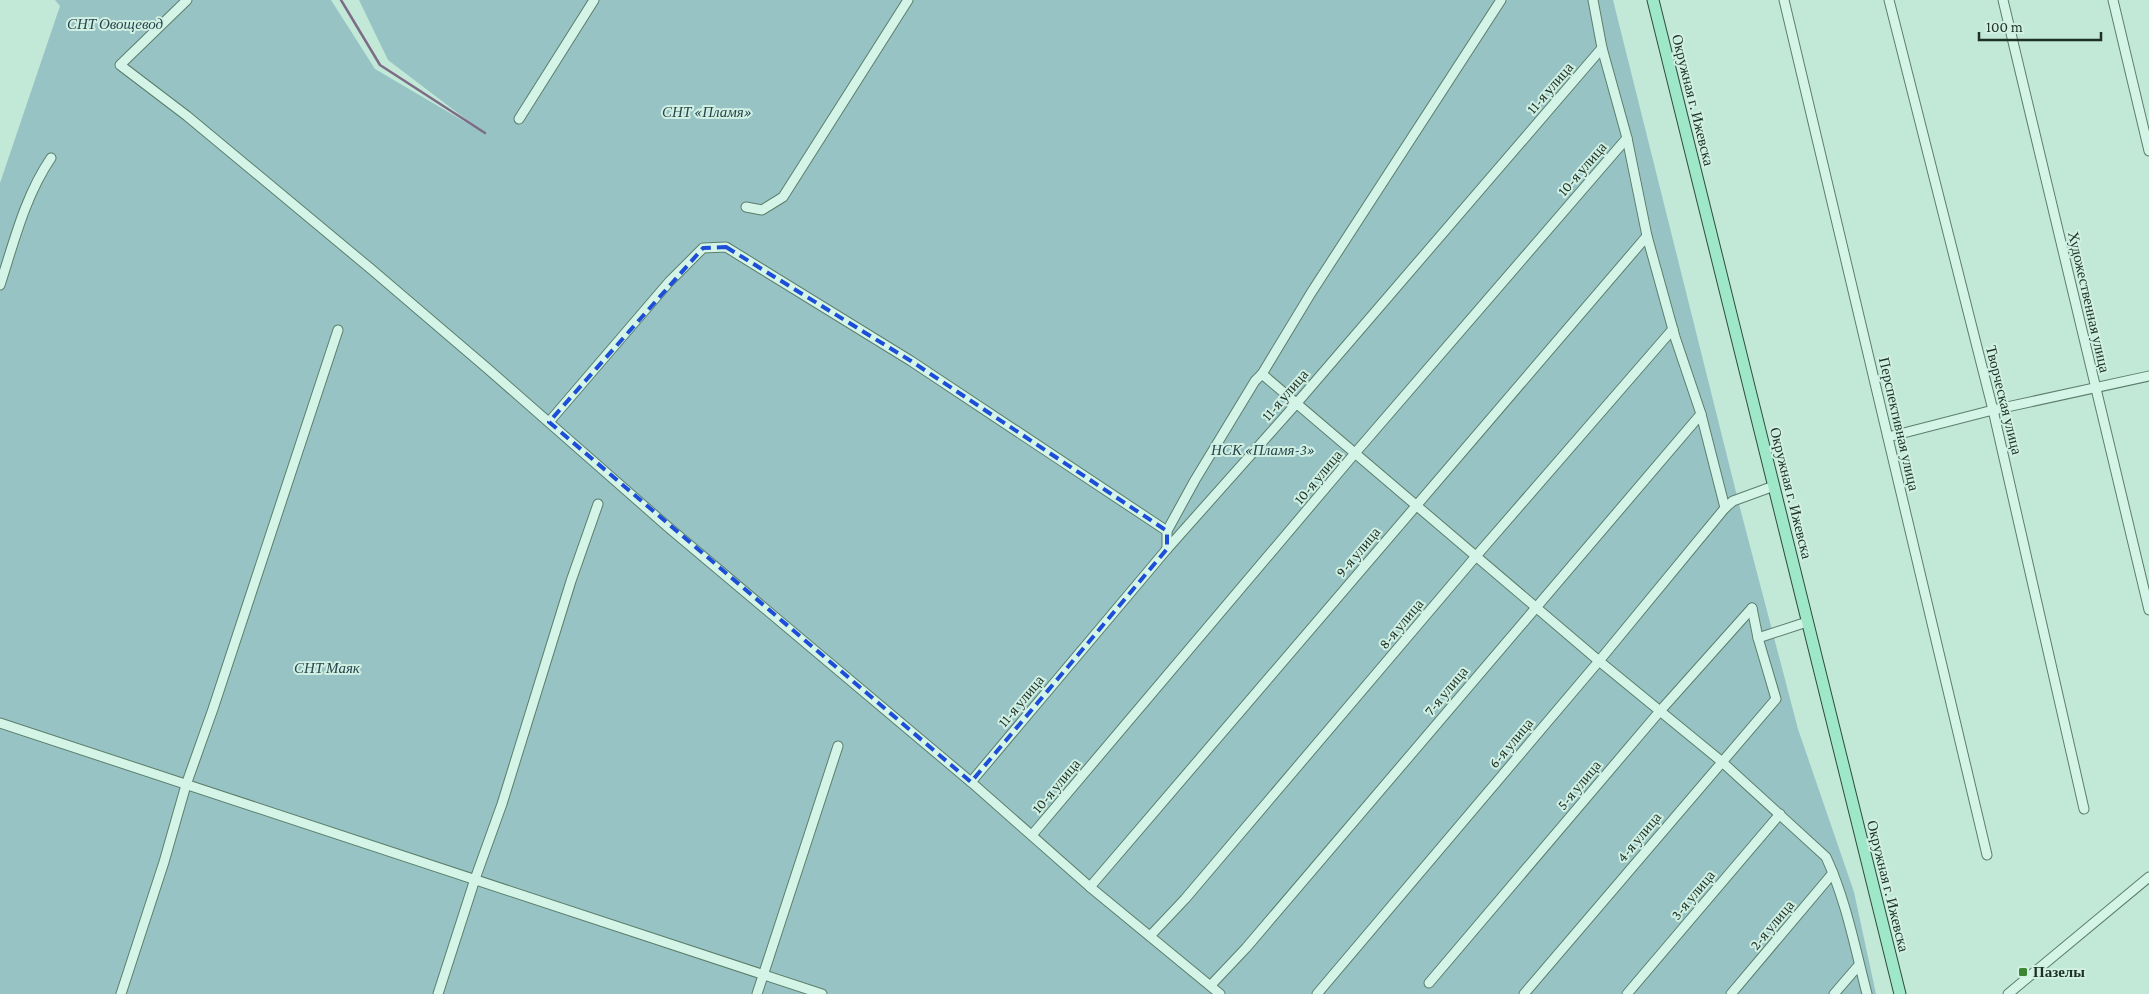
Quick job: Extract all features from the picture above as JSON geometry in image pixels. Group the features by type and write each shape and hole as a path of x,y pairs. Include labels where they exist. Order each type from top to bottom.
{"main road":[{"name":"Окружная г. Ижевска","path":"1653,0 1900,994"}],"street":[{"path":"187,0 120,65 187,116 378,275 550,422 668,527 971,782 1090,887 1220,994"},
{"path":"519,120 594,0"},
{"path":"746,207 762,210 783,197 908,0"},
{"path":"1167,549 1167,531 1195,480 1255,381 1262,374 1312,293 1502,0"},
{"path":"1593,0 1602,48 1627,138 1647,236 1673,329 1701,414 1725,508 1733,501 1774,486"},
{"name":"Перспективная улица","path":"1784,0 1987,855"},
{"name":"Творческая улица","path":"1889,0 1993,410 2084,809"},
{"name":"Художественная улица","path":"2003,0 2149,610"},
{"path":"2113,0 2149,151"},
{"name":"11-я улица","path":"971,782 1167,549 1296,404 1602,48"},
{"name":"10-я улица","path":"1032,835 1356,452 1627,138"},
{"path":"0,285 19,226 39,176 52,158"},
{"name":"9-я улица","path":"1090,887 1647,236"},
{"path":"550,422 669,282 703,248 726,247 911,361 1167,531"},
{"name":"8-я улица","path":"1150,936 1185,899 1673,329"},
{"path":"121,994 164,862 186,785 213,709 338,330"},
{"path":"1262,374 1356,452 1599,661 1721,761 1826,857 1833,873 1850,928 1867,994"},
{"path":"1888,437 1993,410 2149,376"},
{"name":"7-я улица","path":"1211,985 1246,948 1701,414"},
{"path":"438,994 475,879 502,804 571,581 598,504"},
{"name":"6-я улица","path":"1317,994 1599,661 1725,508"},
{"name":"5-я улица","path":"1429,982 1660,711 1752,608 1758,638"},
{"path":"1758,638 1807,622"},
{"name":"4-я улица","path":"1524,994 1776,698 1758,638"},
{"path":"0,723 822,994"},
{"path":"757,994 838,746"},
{"name":"3-я улица","path":"1627,994 1780,814"},
{"name":"2-я улица","path":"1731,994 1833,873"},
{"path":"2009,994 2149,877"},
{"path":"1834,994 1859,965"}],"highlighted area":[{"path":"726,247 911,361 1167,531 1167,549 971,782 549,422 703,248"}],"green space":[{"path":"55,0 331,0 375,69 484,133 388,60 359,0 1613,0 1740,508 1798,729 1854,892 1876,994 0,994 0,183 60,6"}],"waterway":[{"path":"341,0 380,65 485,133"}],"place":[{"name":"Пазелы","path":"2023,972"}],"park label":[{"name":"СНТ Овощевод","path":"115,24"},
{"name":"СНТ «Пламя»","path":"707,112"},
{"name":"НСК «Пламя-3»","path":"1263,450"},
{"name":"СНТ Маяк","path":"327,668"}]}
